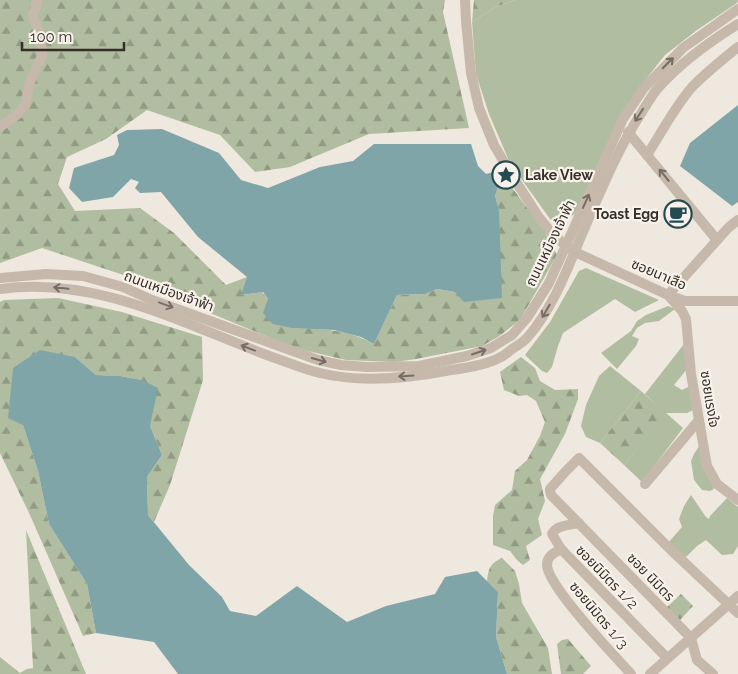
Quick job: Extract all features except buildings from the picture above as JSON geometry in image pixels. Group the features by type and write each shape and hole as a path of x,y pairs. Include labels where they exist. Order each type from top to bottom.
{"street":[{"path":"0,127 18,114 25,105 30,82 42,56 41,38 34,19 37,0"},
{"name":"ซอยนาเสือ","path":"466,0 470,73 479,108 494,145 538,216 554,236 575,252 668,295 685,301 738,301"},
{"name":"ถนนเหมืองเจ้าฟ้า","path":"0,278 46,274 83,276 123,288 318,360 341,365 367,367 419,366 467,356 491,348 512,335 527,318 549,282 623,119 644,88 684,48 738,9"},
{"name":"ถนนเหมืองเจ้าฟ้า","path":"0,289 48,287 81,290 113,297 148,308 261,353 319,373 347,378 372,379 430,374 476,366 500,358 525,340 539,322 559,289 628,132 656,90 687,59 738,24"},
{"path":"647,155 679,105 694,86 738,47"},
{"path":"628,132 717,240"},
{"path":"668,295 728,228 738,220"},
{"path":"81,290 83,276"},
{"path":"549,282 559,289"},
{"name":"ซอยแรงใจ","path":"668,295 682,311 686,319 691,374 707,466 717,484 738,500"},
{"path":"646,484 699,420"},
{"name":"ซอย นิมิตร","path":"713,674 697,660 691,638 552,495 550,491 553,484 579,458 729,605"},
{"name":"ซอยนิมิตร 1/2","path":"579,523 556,528 553,531 552,534 561,549 667,658"},
{"name":"ซอยนิมิตร 1/3","path":"561,549 551,554 547,564 555,584 572,608 631,674"},
{"path":"650,674 738,596"},
{"path":"729,605 738,613"}],"green space":[{"path":"0,0 445,0 443,12 469,128 369,134 290,167 255,172 220,135 147,110 106,139 67,157 58,184 75,211 140,208 174,233 226,285 247,277 242,295 262,292 292,328 344,333 354,335 374,344 397,295 425,294 437,289 455,292 499,210 495,196 497,184 506,179 542,226 557,255 520,320 498,337 482,346 395,362 346,360 295,348 210,313 214,305 42,248 0,263"},
{"path":"474,0 515,0 495,7 472,22"},
{"path":"515,0 738,0 737,3 697,30 665,55 639,88 577,212 558,226 550,219 510,163 489,114 476,74 472,22 495,7"},
{"path":"586,268 659,300 635,312 615,299 563,333 552,367 547,373 542,371 525,355 550,322 579,271"},
{"path":"58,298 122,312 202,337 203,380 170,485 154,522 148,515 147,477 162,455 150,426 142,380 120,376 96,375 75,357 23,425 38,471 49,524 87,584 96,633 83,636 30,515 0,453 0,302 4,300"},
{"path":"668,306 675,309 659,321 645,323 637,328 632,336 639,339 636,346 617,369 601,353 631,331 637,321"},
{"path":"684,344 687,369 674,385 682,390 690,386 695,409 687,413 666,413 683,428 642,482 624,465 665,413 645,394"},
{"path":"521,357 535,368 540,381 555,390 578,389 578,399 565,434 540,479 545,501 538,519 542,535 526,546 530,560 523,565 510,551 493,545 495,505 512,490 515,471 527,460 545,422 536,401 527,395 519,396 504,390 500,372"},
{"path":"610,366 641,391 600,443 586,437 581,426 586,405 599,376"},
{"path":"641,391 666,413 624,465 600,443"},
{"path":"701,443 714,489 710,491 702,490 694,480 691,461"},
{"path":"691,495 709,519 727,498 738,507 738,546 733,554 722,555 706,540 685,558 668,543 682,527 679,519"},
{"path":"26,530 86,674 0,674 0,657 20,673 33,668"},
{"path":"502,558 515,571 522,603 548,648 552,674 507,674 496,637 498,592 487,581 490,567 494,562"},
{"path":"681,594 693,606 680,620 667,607"},
{"path":"568,639 591,666 583,674 561,674 557,644 562,640"}],"water":[{"path":"738,105 738,202 732,206 680,166 690,143"},
{"path":"162,129 219,153 241,180 268,188 320,167 353,161 374,144 471,144 478,166 486,174 494,172 498,187 495,196 499,210 502,298 464,302 455,292 437,289 425,294 397,295 374,344 361,337 334,330 292,328 273,324 263,313 268,299 263,292 241,295 247,277 198,237 161,192 140,193 135,188 139,182 131,179 113,197 82,202 69,188 74,168 114,155 119,145 117,135 127,130"},
{"path":"40,350 75,357 96,375 120,376 142,380 158,388 150,426 162,455 147,477 148,515 189,565 222,597 230,611 256,616 297,586 347,622 386,606 435,594 445,577 477,571 498,592 496,637 507,674 178,674 154,642 96,633 87,584 49,524 38,471 23,425 8,418 13,368"}],"place":[{"name":"Lake View","path":"506,175"},
{"name":"Toast Egg","path":"678,214"}]}
